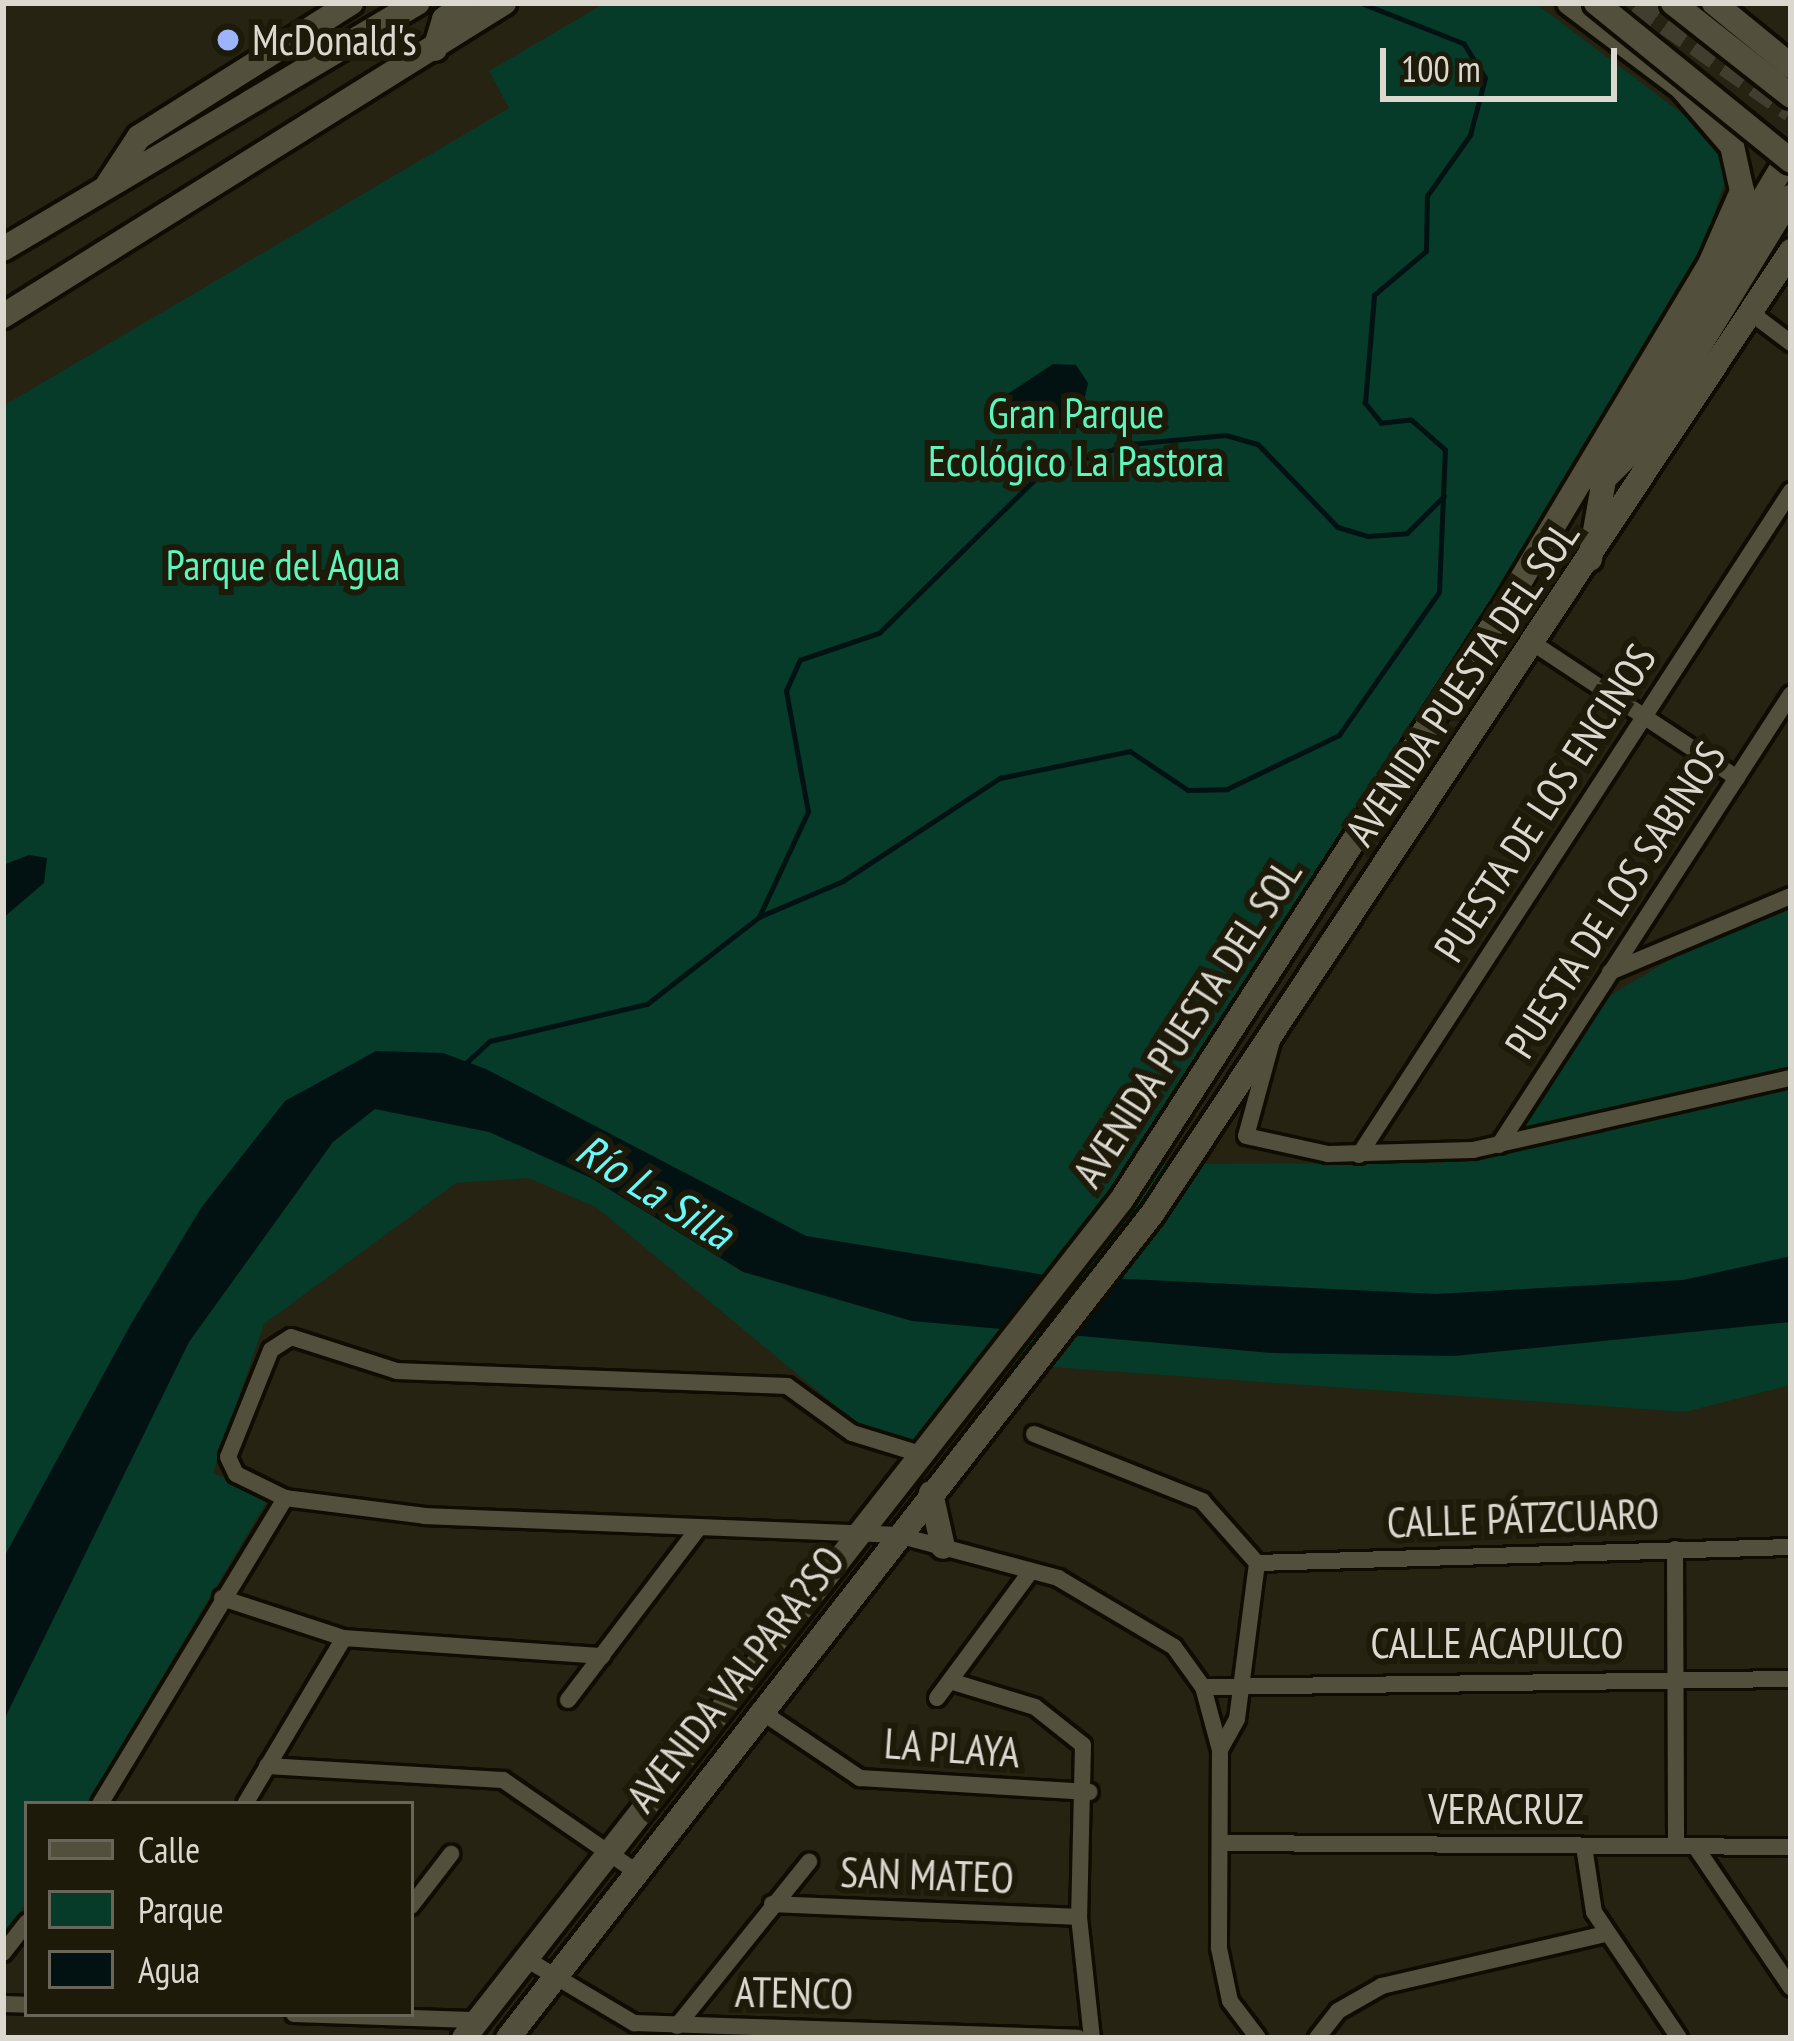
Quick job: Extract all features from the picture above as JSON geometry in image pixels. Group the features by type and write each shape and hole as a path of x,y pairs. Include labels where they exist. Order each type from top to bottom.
{"main road":[{"path":"3,249 418,3"},
{"path":"436,49 444,19 465,3"},
{"path":"3,316 504,3"},
{"path":"1550,531 1739,204 1739,160 1722,133 1569,3"},
{"path":"1597,3 1791,152"},
{"path":"1673,3 1791,96"},
{"path":"1714,3 1786,58"},
{"path":"107,186 139,137 338,7"},
{"path":"1722,133 1791,152"},
{"path":"1589,566 1597,486 1791,152"},
{"name":"AVENIDA PUESTA DEL SOL","path":"854,1533 917,1453 973,1393 1122,1199 1550,531 1640,443 1790,200"},
{"name":"AVENIDA PUESTA DEL SOL","path":"898,1535 1152,1214 1589,566 1751,313 1781,276 1791,251"},
{"path":"1506,605 1532,604 1543,635"},
{"path":"1464,670 1499,697"},
{"path":"932,1493 943,1547"},
{"name":"AVENIDA VALPARA?SO","path":"471,2029 606,1848 854,1533"},
{"name":"AVENIDA VALPARA?SO","path":"508,2038 898,1535"}],"street":[{"path":"1751,313 1791,343"},
{"name":"PUESTA DE LOS ENCINOS","path":"1359,1155 1791,491"},
{"path":"1543,635 1644,716 1737,778"},
{"name":"PUESTA DE LOS SABINOS","path":"1499,1145 1791,694"},
{"path":"1610,973 1788,893"},
{"path":"1273,1034 1246,1136 1359,1155 1499,1145 1791,1078"},
{"path":"917,1453 852,1433 787,1386 397,1371 281,1340 230,1468 284,1498 698,1529 898,1535 1031,1570 1117,1604 1174,1646 1203,1687 1220,1750 1222,1978 1258,2038"},
{"path":"1034,1434 1202,1501 1257,1563 1242,1681 1220,1750"},
{"path":"102,1801 284,1498"},
{"path":"568,1700 698,1529"},
{"name":"CALLE PÁTZCUARO","path":"1257,1563 1791,1547"},
{"path":"1675,1550 1685,1846 1791,1988"},
{"path":"937,1698 1031,1570"},
{"path":"222,1598 344,1638 602,1657"},
{"path":"247,1801 344,1638"},
{"name":"CALLE ACAPULCO","path":"1203,1687 1242,1681 1791,1679"},
{"path":"950,1681 1064,1722 1083,1745 1090,1792 1079,1917 1092,2038"},
{"name":"LA PLAYA","path":"759,1710 860,1778 1090,1792"},
{"path":"267,1766 502,1780 635,1871"},
{"name":"VERACRUZ","path":"1221,1843 1791,1847"},
{"path":"1584,1846 1606,1934 1679,2038"},
{"path":"414,1899 451,1854"},
{"path":"677,2026 809,1862"},
{"name":"SAN MATEO","path":"772,1904 1079,1917"},
{"path":"3,1953 24,1926"},
{"path":"1317,2038 1337,2011 1382,1986 1606,1934"},
{"name":"ATENCO","path":"526,1959 634,2023 1078,2038"},
{"path":"359,2017 471,2029"}],"green space":[{"name":"Gran Parque Ecológico La Pastora","path":"605,3 1535,3 1720,142 1725,181 1705,241 1490,602 1126,1164 1441,1163 1791,1079 1791,1385 1685,1412 979,1362 915,1442 867,1432 596,1207 528,1178 456,1183 264,1324 213,1473 270,1496 89,1801 24,1801 24,1906 3,1938 3,406 509,108 489,71"},
{"path":"1791,908 1791,1067 1529,1131 1523,1123 1606,998 1707,937"}],"water":[{"path":"1053,364 1076,365 1088,383 1078,428 1019,433 1003,418 1006,395"},
{"path":"29,855 47,858 44,883 3,918 3,865"},
{"name":"Río La Silla","path":"376,1051 443,1053 486,1069 806,1236 1045,1275 1436,1294 1683,1280 1791,1256 1791,1322 1454,1356 1273,1353 912,1321 743,1272 591,1178 489,1132 375,1109 333,1142 189,1342 3,1722 3,1559 131,1324 201,1208 285,1101"}],"waterway":[{"path":"464,1065 490,1041 647,1004 759,917 843,881 1000,778 1130,751 1188,790 1227,789 1339,735 1439,592 1445,450 1411,420 1381,423 1365,403 1374,295 1426,251 1427,196 1470,135 1485,78 1464,44 1360,3"},
{"path":"759,917 808,812 786,691 800,660 879,633 1042,472 1130,444 1226,435 1258,444 1338,527 1368,536 1407,533 1444,496"}],"tunnel":[{"path":"1637,3 1791,110"}],"place":[{"name":"McDonald's","path":"228,40"}],"park label":[{"name":"Parque del Agua","path":"283,565"}]}
